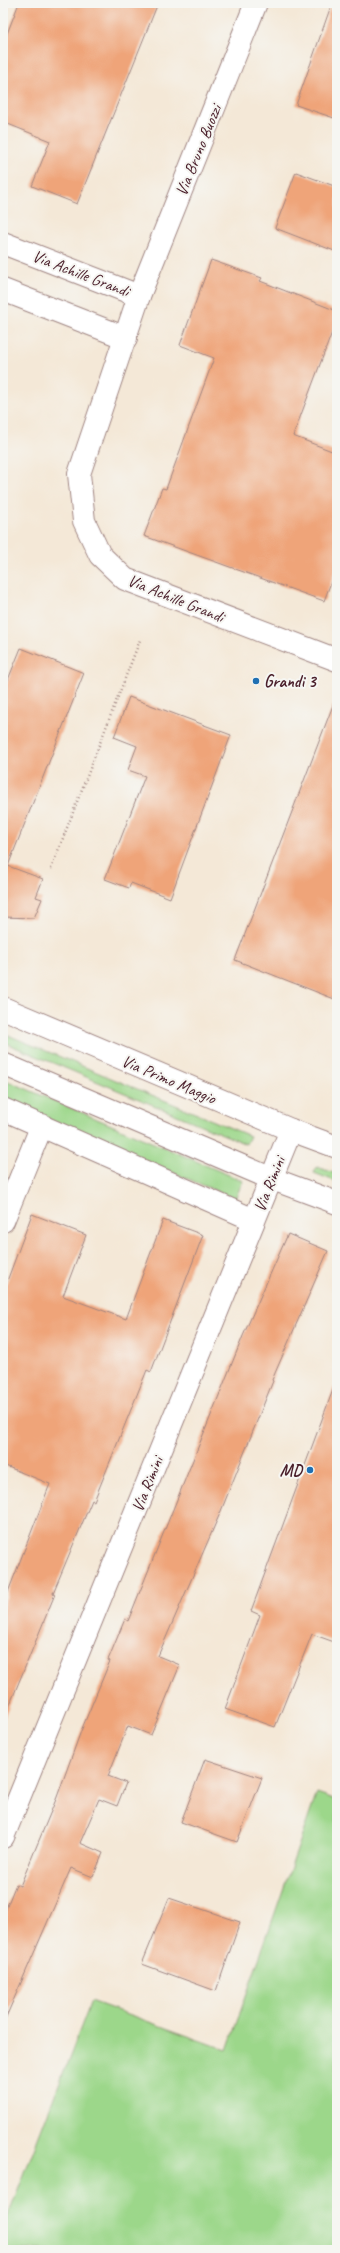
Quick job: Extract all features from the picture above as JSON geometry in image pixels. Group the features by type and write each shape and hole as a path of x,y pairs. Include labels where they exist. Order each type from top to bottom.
{"street":[{"name":"Via Bruno Buozzi","path":"139,296 256,3"},
{"name":"Via Achille Grandi","path":"3,243 139,296 80,474 84,521 100,555 125,579 337,660"},
{"path":"3,290 126,338"},
{"name":"Via Primo Maggio","path":"3,1008 291,1130 337,1147"},
{"path":"3,1064 270,1178 337,1202"},
{"path":"3,1109 254,1220"},
{"path":"3,1221 42,1125"},
{"name":"Via Rimini","path":"3,1837 270,1178 291,1130"}],"path":[{"path":"51,869 140,640"}],"green space":[{"path":"3,1033 250,1136 246,1144 3,1042"},
{"path":"3,1079 243,1181 235,1199 3,1100"},
{"path":"317,1167 337,1174 337,1182 314,1173"},
{"path":"317,1793 337,1800 337,2250 3,2250 3,2229 91,2001 227,2050"}],"building":[{"path":"19,3 158,3 77,204 32,186 50,141 3,122 3,44"},
{"path":"332,3 337,3 337,119 296,105"},
{"path":"296,172 337,187 337,252 275,228"},
{"path":"211,260 262,278 260,281 337,311 337,319 293,436 337,453 337,566 324,601 144,536 162,488 166,489 214,358 180,345"},
{"path":"21,648 84,673 8,866 43,879 36,897 42,899 34,918 3,917 3,692"},
{"path":"129,697 231,735 170,898 131,883 129,888 105,879 145,776 128,770 137,746 114,737"},
{"path":"335,700 337,701 337,1000 235,960"},
{"path":"32,1214 86,1235 63,1296 126,1319 163,1220 203,1235 151,1372 147,1370 94,1501 92,1500 53,1593 55,1594 3,1721 3,1605 50,1484 3,1465 3,1292"},
{"path":"288,1234 328,1251 272,1380 273,1381 221,1511 158,1656 180,1665 151,1735 128,1726 108,1776 126,1783 117,1806 99,1799 80,1843 103,1853 93,1877 71,1868 3,2024 3,1916 16,1884 20,1886 57,1797 81,1731 110,1661 108,1660 125,1619 128,1621 243,1336"},
{"name":"MD","path":"334,1387 337,1388 337,1643 312,1634 275,1727 225,1709 260,1615 251,1611"},
{"path":"205,1759 262,1778 237,1842 181,1822"},
{"path":"169,1898 240,1922 216,1991 142,1964"}],"place":[{"name":"Grandi 3","path":"256,681"},
{"name":"MD","path":"310,1470"}]}
